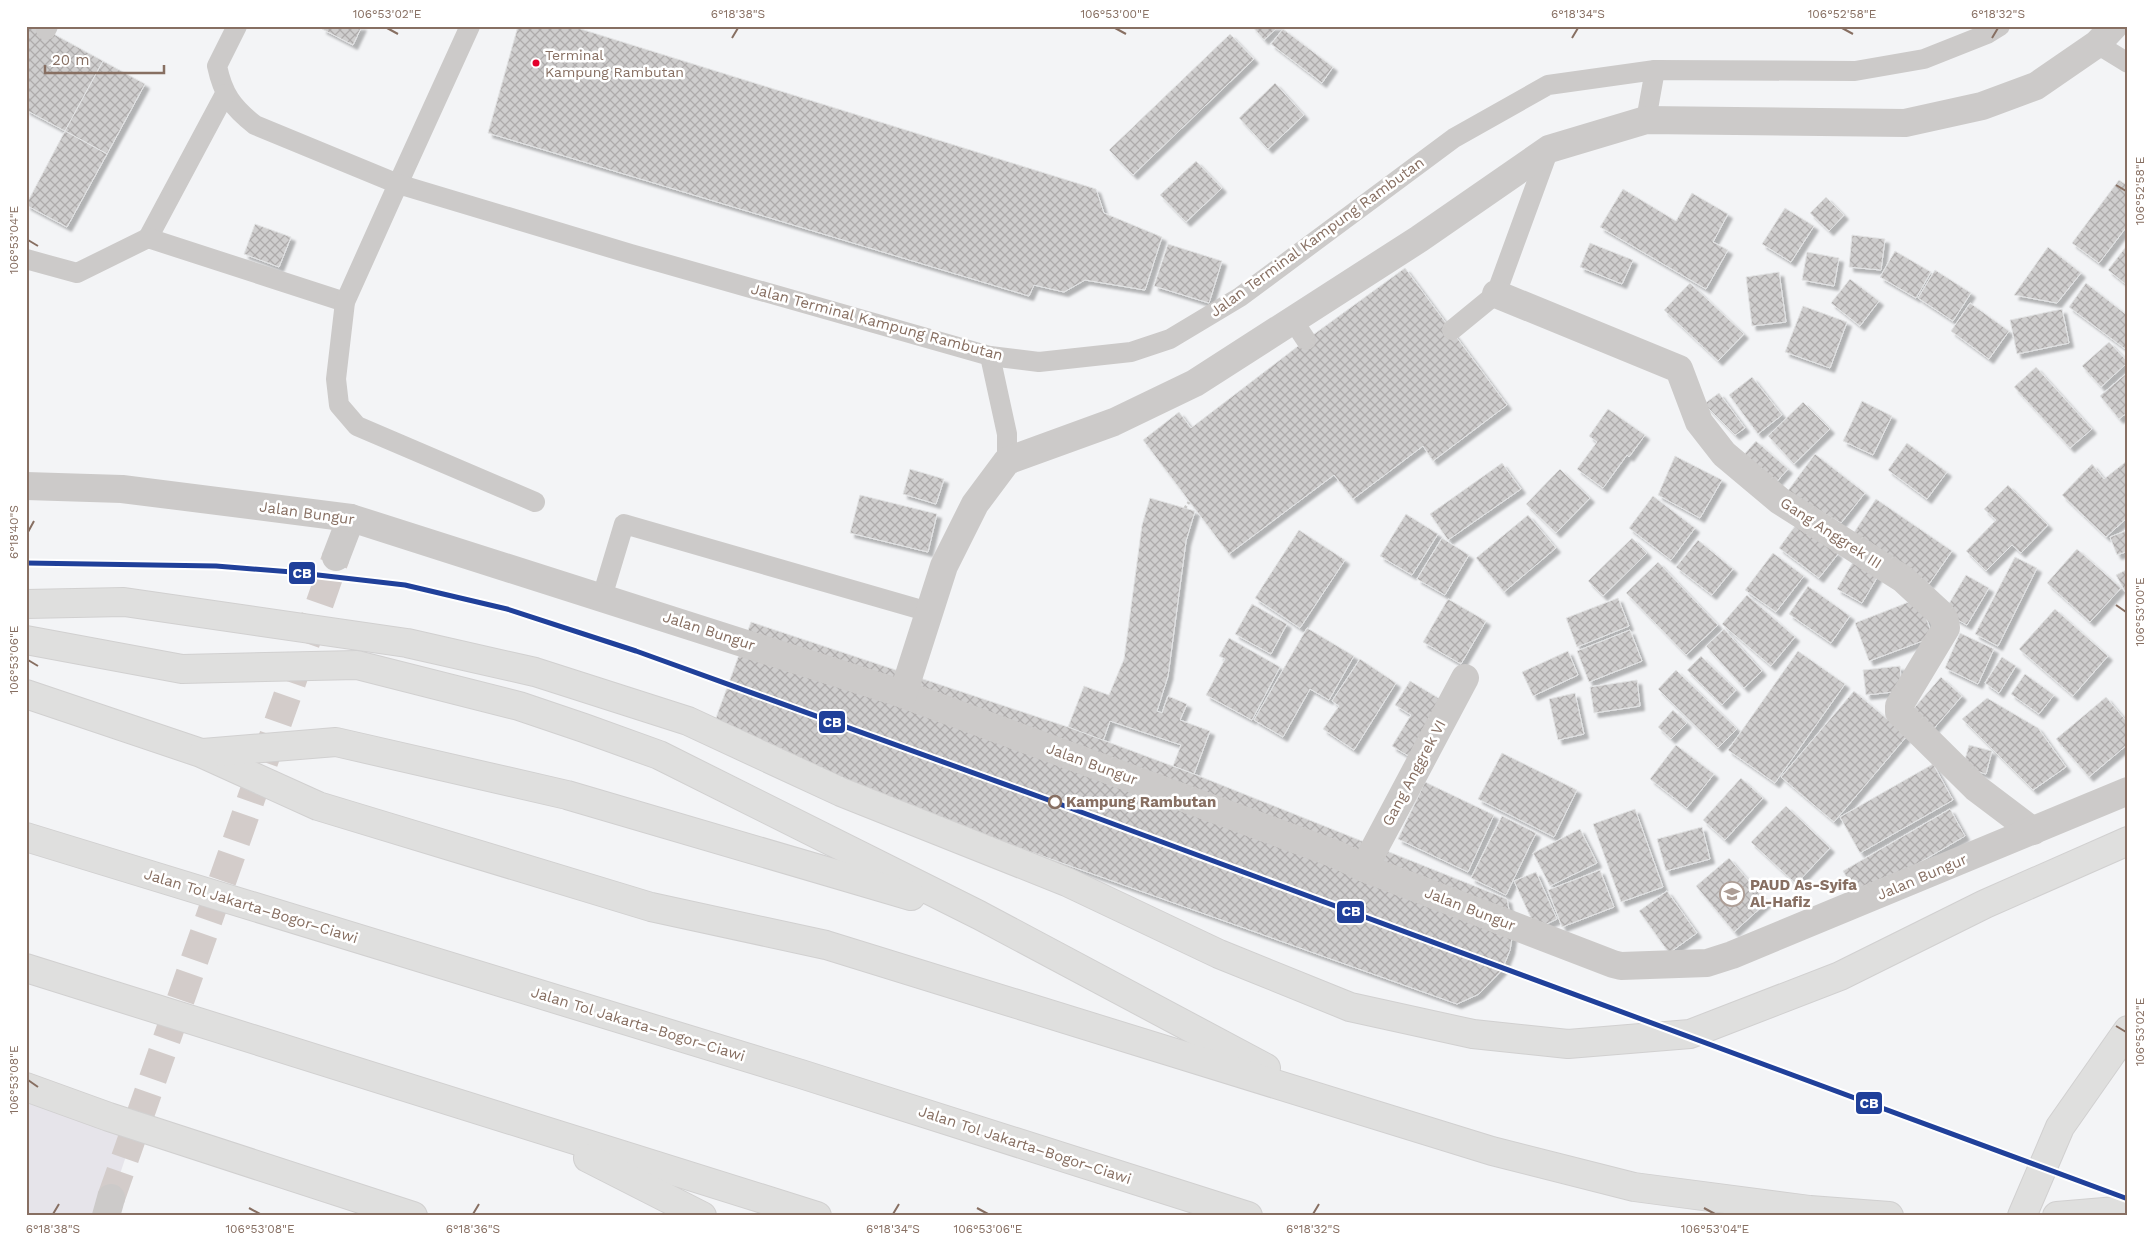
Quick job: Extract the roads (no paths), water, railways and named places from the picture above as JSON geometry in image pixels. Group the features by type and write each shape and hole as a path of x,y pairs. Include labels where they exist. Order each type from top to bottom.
{"main road":[{"path":"26,604 124,602 407,643 535,672 688,721 841,792 1067,882 1219,954 1350,1007 1473,1034 1568,1044 1690,1034 1840,976 1986,904 2128,841"},
{"path":"26,640 182,668 358,665 520,706 659,755 978,915 1324,1099"},
{"path":"26,694 201,753 318,806 651,907 826,945 1492,1151 1634,1187 1810,1210 1889,1216"},
{"path":"201,753 336,742 567,795 978,915"},
{"name":"Jalan Tol Jakarta–Bogor–Ciawi","path":"26,837 802,1074 1248,1216"},
{"path":"26,968 817,1216"},
{"path":"2022,1216 2060,1127 2128,1030"},
{"path":"26,1087 109,1117 413,1216"},
{"path":"515,1121 702,1216"},
{"path":"2057,1216 2128,1210"}],"street":[{"path":"903,694 944,566 975,504 1007,461 1114,422 1299,330 1419,239 1549,148 1646,120 1905,123 1982,106 2036,86 2106,35"},
{"name":"Gang Anggrek III","path":"1496,294 1679,369 1699,422 1724,454 1780,501 1903,579 1930,602 1941,614 1946,628 1899,706 1899,712 1976,788 2033,831"},
{"name":"Jalan Bungur","path":"26,486 122,489 351,518 903,694 1328,851 1364,868 1621,966 1706,963 1732,956 2128,791"},
{"path":"336,557 351,518"},
{"name":"Gang Anggrek VI","path":"1364,868 1465,678"}],"lane":[{"path":"26,259 77,273 148,238 225,94 217,66 237,26"},
{"path":"470,26 345,302 336,379 339,405 357,426 535,502"},
{"name":"Jalan Terminal Kampung Rambutan","path":"225,94 237,111 255,125 398,184 641,257 990,356 1039,362 1131,352 1170,339 1240,297 1454,138 1548,85 1655,70 1855,71 1924,59 1988,34 2000,26"},
{"path":"2106,35 2128,63"},
{"path":"1646,120 1655,70"},
{"path":"1452,330 1496,294 1549,148"},
{"path":"148,238 345,302"},
{"path":"990,356 1008,434 1007,461"},
{"path":"602,597 624,524 929,612"}],"tunnel":[{"path":"111,1198 336,557"}],"place":[{"name":"Terminal Kampung Rambutan","path":"536,63"},
{"name":"Kampung Rambutan","path":"1055,802"},
{"name":"PAUD As-Syifa Al-Hafiz","path":"1732,894"}]}
